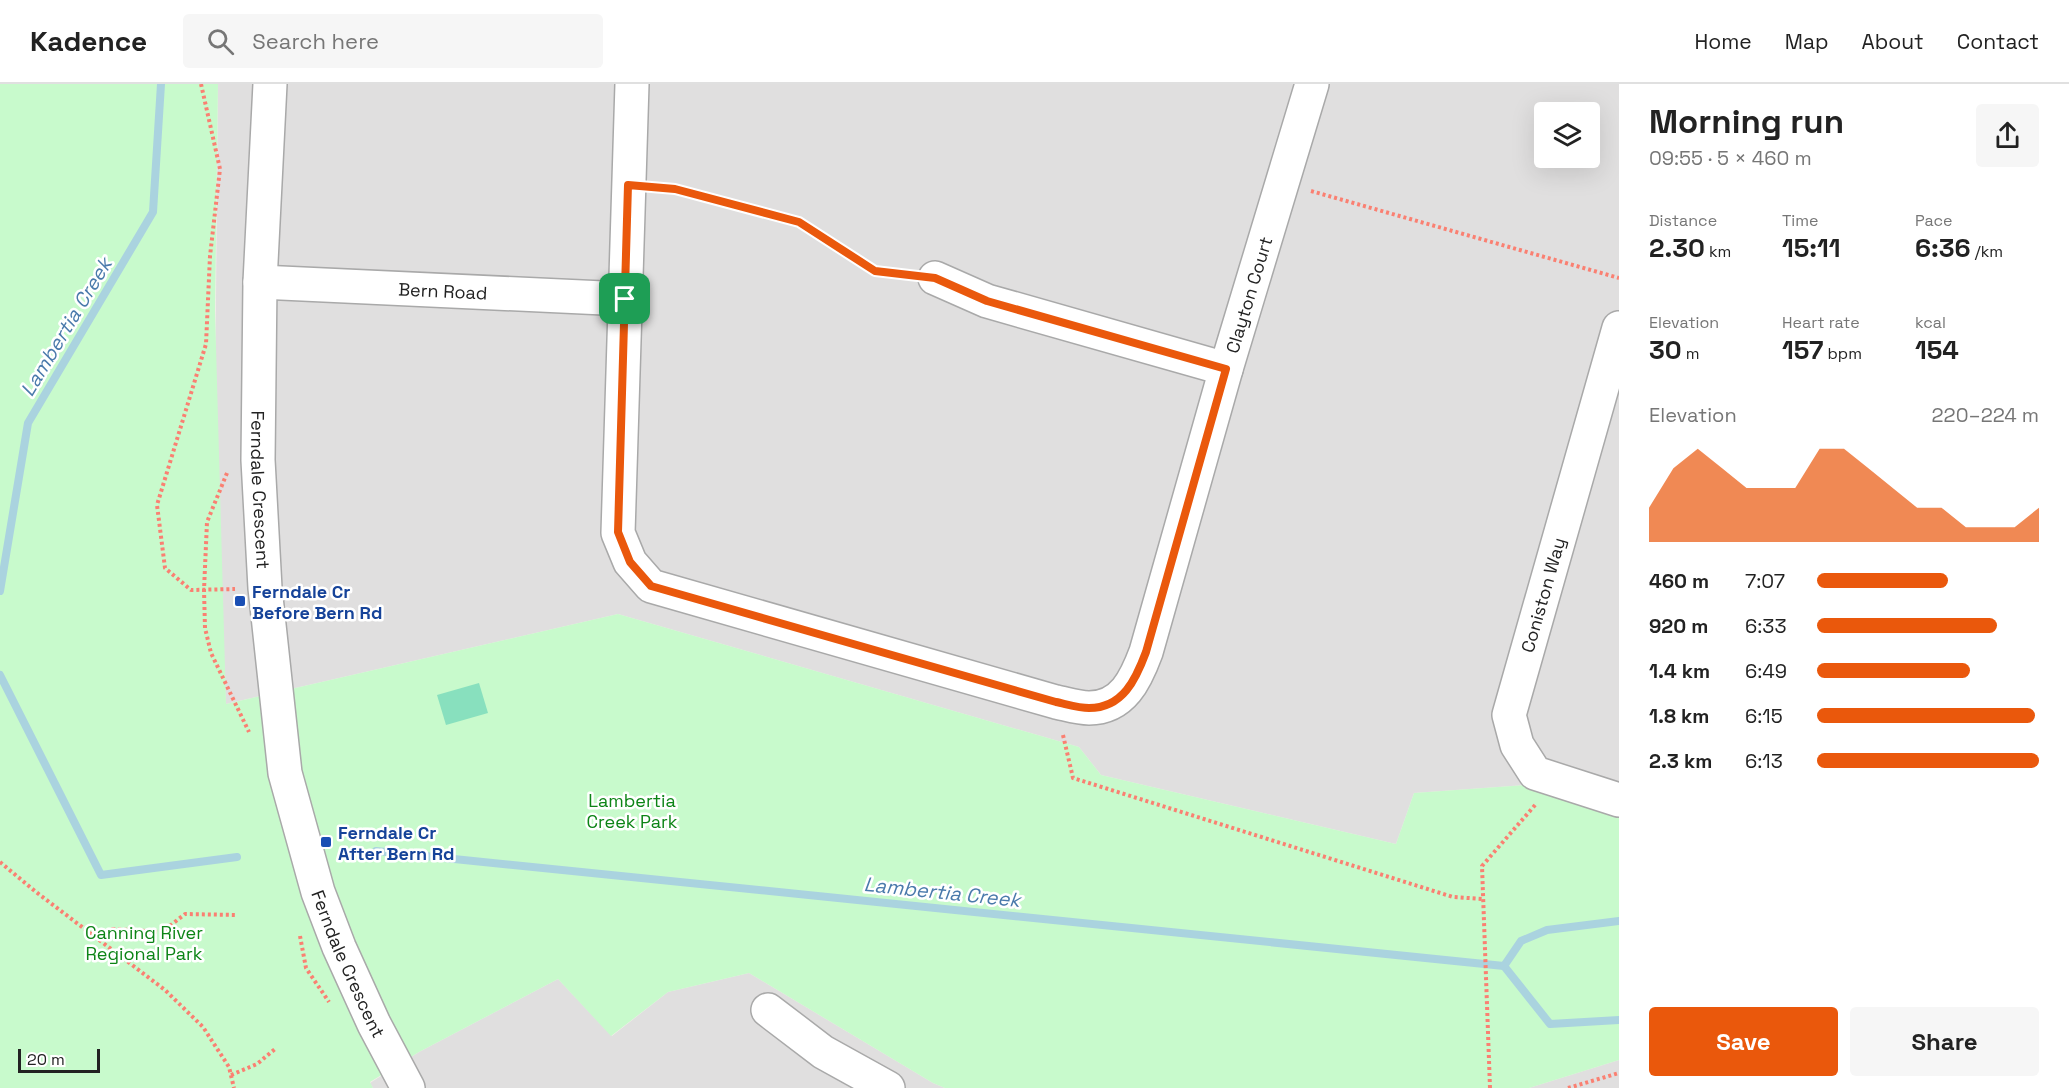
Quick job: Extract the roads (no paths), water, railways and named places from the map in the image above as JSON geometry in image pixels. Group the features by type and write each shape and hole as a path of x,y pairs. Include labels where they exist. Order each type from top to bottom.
{"street":[{"name":"Ferndale Crescent","path":"270,84 260,282 258,460 265,588 285,773 313,872 339,947 374,1024 408,1088"},
{"path":"625,299 632,84"},
{"name":"Clayton Court","path":"625,299 618,532 630,562 651,586 1056,702 1089,708 1111,704 1126,692 1137,675 1146,652 1226,369 1312,84"},
{"path":"935,278 987,301 1226,369"},
{"name":"Bern Road","path":"260,282 625,299"},
{"name":"Coniston Way","path":"1619,328 1509,715 1517,746 1535,773 1619,800"},
{"path":"768,1010 823,1052 888,1088"}],"waterway":[{"name":"Lambertia Creek","path":"0,591 28,423 153,212 161,84"},
{"name":"Lambertia Creek","path":"0,675 101,875 237,857"},
{"name":"Lambertia Creek","path":"376,851 1504,966"},
{"path":"1504,966 1521,941 1547,930 1619,921"},
{"path":"1504,966 1550,1024 1619,1020"}],"place":[{"name":"Ferndale Cr Before Bern Rd","path":"240,601"},
{"name":"Ferndale Cr After Bern Rd","path":"326,842"}],"park label":[{"name":"Lambertia Creek Park","path":"632,810"},
{"name":"Canning River Regional Park","path":"144,942"}]}
